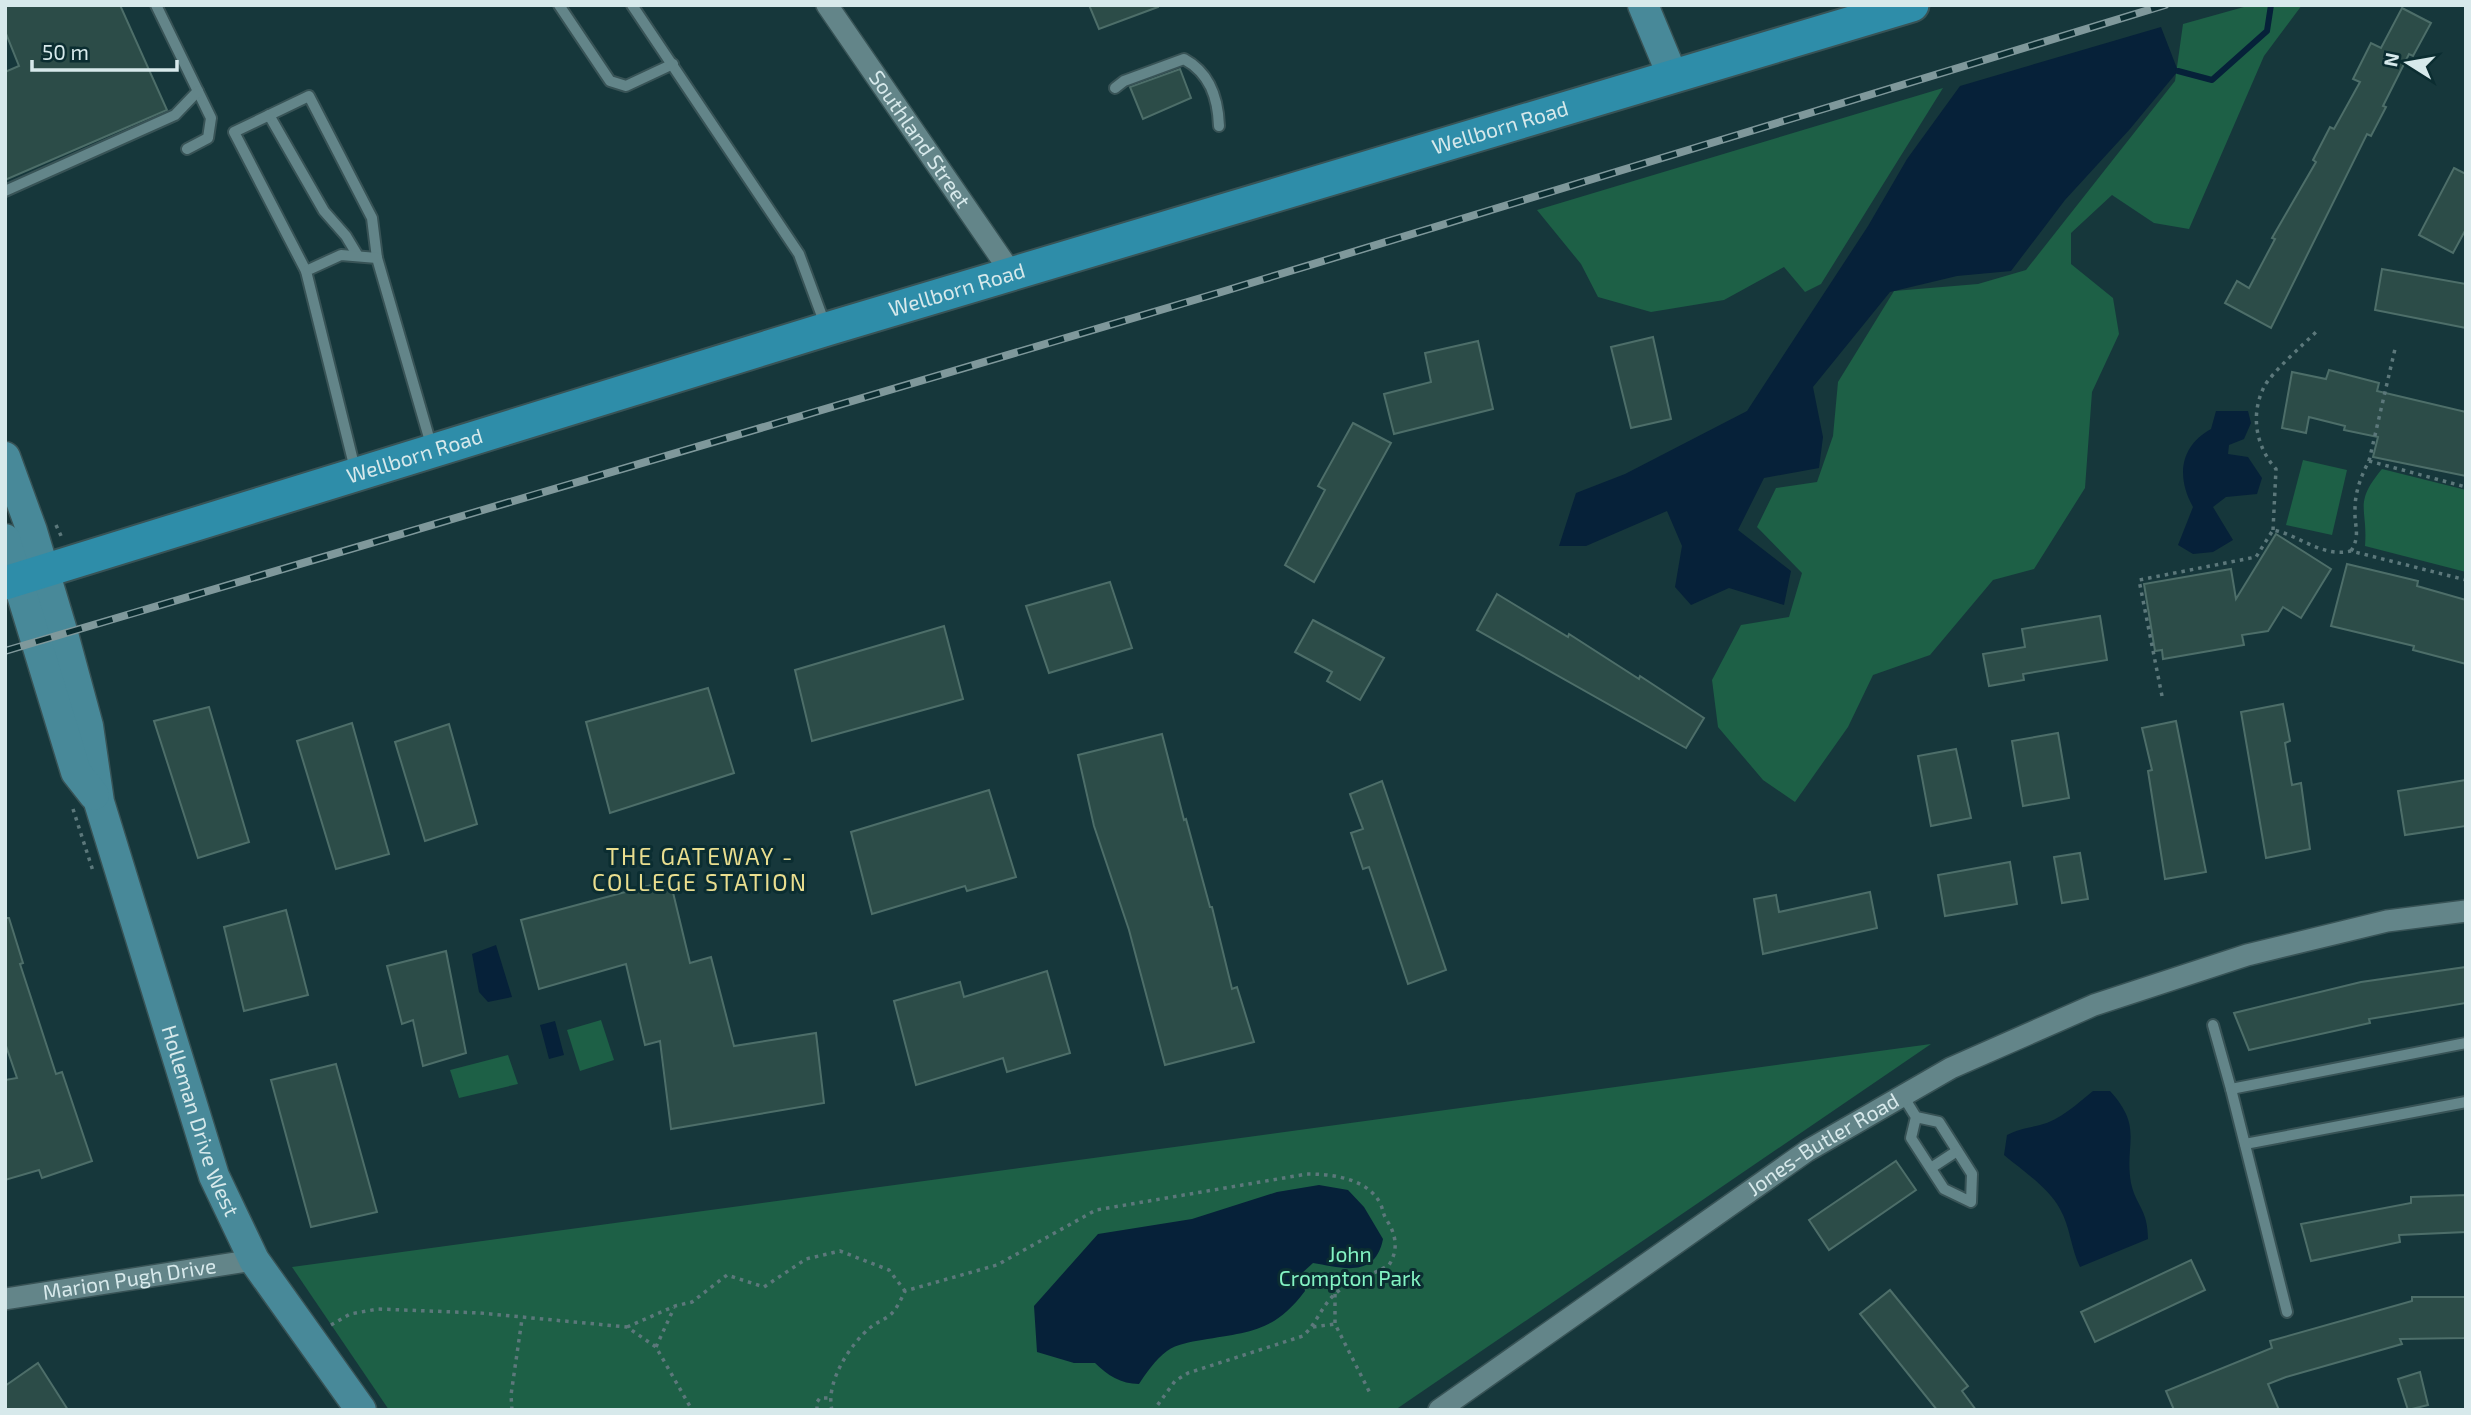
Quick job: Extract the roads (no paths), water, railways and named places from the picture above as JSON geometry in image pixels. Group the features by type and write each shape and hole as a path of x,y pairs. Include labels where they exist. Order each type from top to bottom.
{"main road":[{"name":"Wellborn Road","path":"22,578 827,329 1912,5"}],"street":[{"name":"Southland Street","path":"827,5 1012,274"},
{"path":"1643,5 1673,77"},
{"path":"5,457 22,578"},
{"path":"5,539 22,578"},
{"name":"Holleman Drive West","path":"22,578 88,726 99,802 214,1176 254,1260 361,1410"},
{"name":"Jones-Butler Road","path":"1440,1410 1807,1151 1951,1068 2094,1004 2247,955 2387,921 2466,911"},
{"name":"Marion Pugh Drive","path":"5,1299 254,1260"}],"lane":[{"path":"156,5 211,118 212,128 208,138 187,149"},
{"path":"559,5 610,81 626,86 673,64"},
{"path":"632,5 799,254 827,329"},
{"path":"1115,88 1124,81 1184,59 1200,67 1218,105 1219,126"},
{"path":"5,191 175,115 198,91"},
{"path":"212,128 234,132 309,96 372,218 377,258 433,451"},
{"path":"269,115 324,211 346,236 358,256"},
{"path":"234,132 306,271 356,474"},
{"path":"306,271 341,255 377,258"},
{"path":"2213,1024 2287,1312"},
{"path":"2231,1089 2466,1043"},
{"path":"1903,1096 1916,1117 1911,1138 1944,1189 1971,1202 1972,1174 1939,1122 1916,1117"},
{"path":"2245,1144 2466,1102"},
{"path":"1931,1168 1957,1151"}],"water":[{"path":"2161,27 2178,71 2130,129 2065,200 2011,271 1957,276 1890,292 1813,387 1823,437 1819,468 1764,478 1738,530 1791,571 1784,605 1729,588 1691,605 1675,587 1682,546 1667,511 1586,546 1559,546 1576,493 1625,474 1747,411 1868,226 1907,159 1960,86"},
{"path":"2216,411 2248,411 2251,423 2244,439 2229,445 2228,454 2248,457 2262,478 2257,494 2226,497 2213,507 2233,540 2213,552 2193,554 2178,545 2193,507 2184,485 2184,463 2193,444 2211,429"},
{"path":"496,945 512,997 488,1002 479,992 472,954"},
{"path":"555,1021 564,1055 549,1059 540,1025"},
{"path":"2093,1091 2110,1091 2127,1115 2131,1136 2131,1183 2144,1214 2148,1239 2080,1267 2066,1223 2055,1201 2035,1180 2004,1155 2007,1135 2054,1119"},
{"path":"1319,1185 1348,1190 1364,1207 1383,1239 1379,1252 1364,1266 1345,1268 1313,1263 1301,1274 1305,1291 1283,1315 1248,1332 1175,1347 1159,1358 1139,1384 1115,1378 1095,1363 1074,1363 1037,1352 1034,1306 1098,1234 1192,1219 1277,1192"}],"waterway":[{"path":"2178,71 2212,80 2267,31 2271,5"}],"railway":[{"path":"5,651 1218,293 2165,5"}],"district":[{"name":"THE GATEWAY - COLLEGE STATION","path":"700,870"}],"park label":[{"name":"John Crompton Park","path":"1350,1267"}]}
